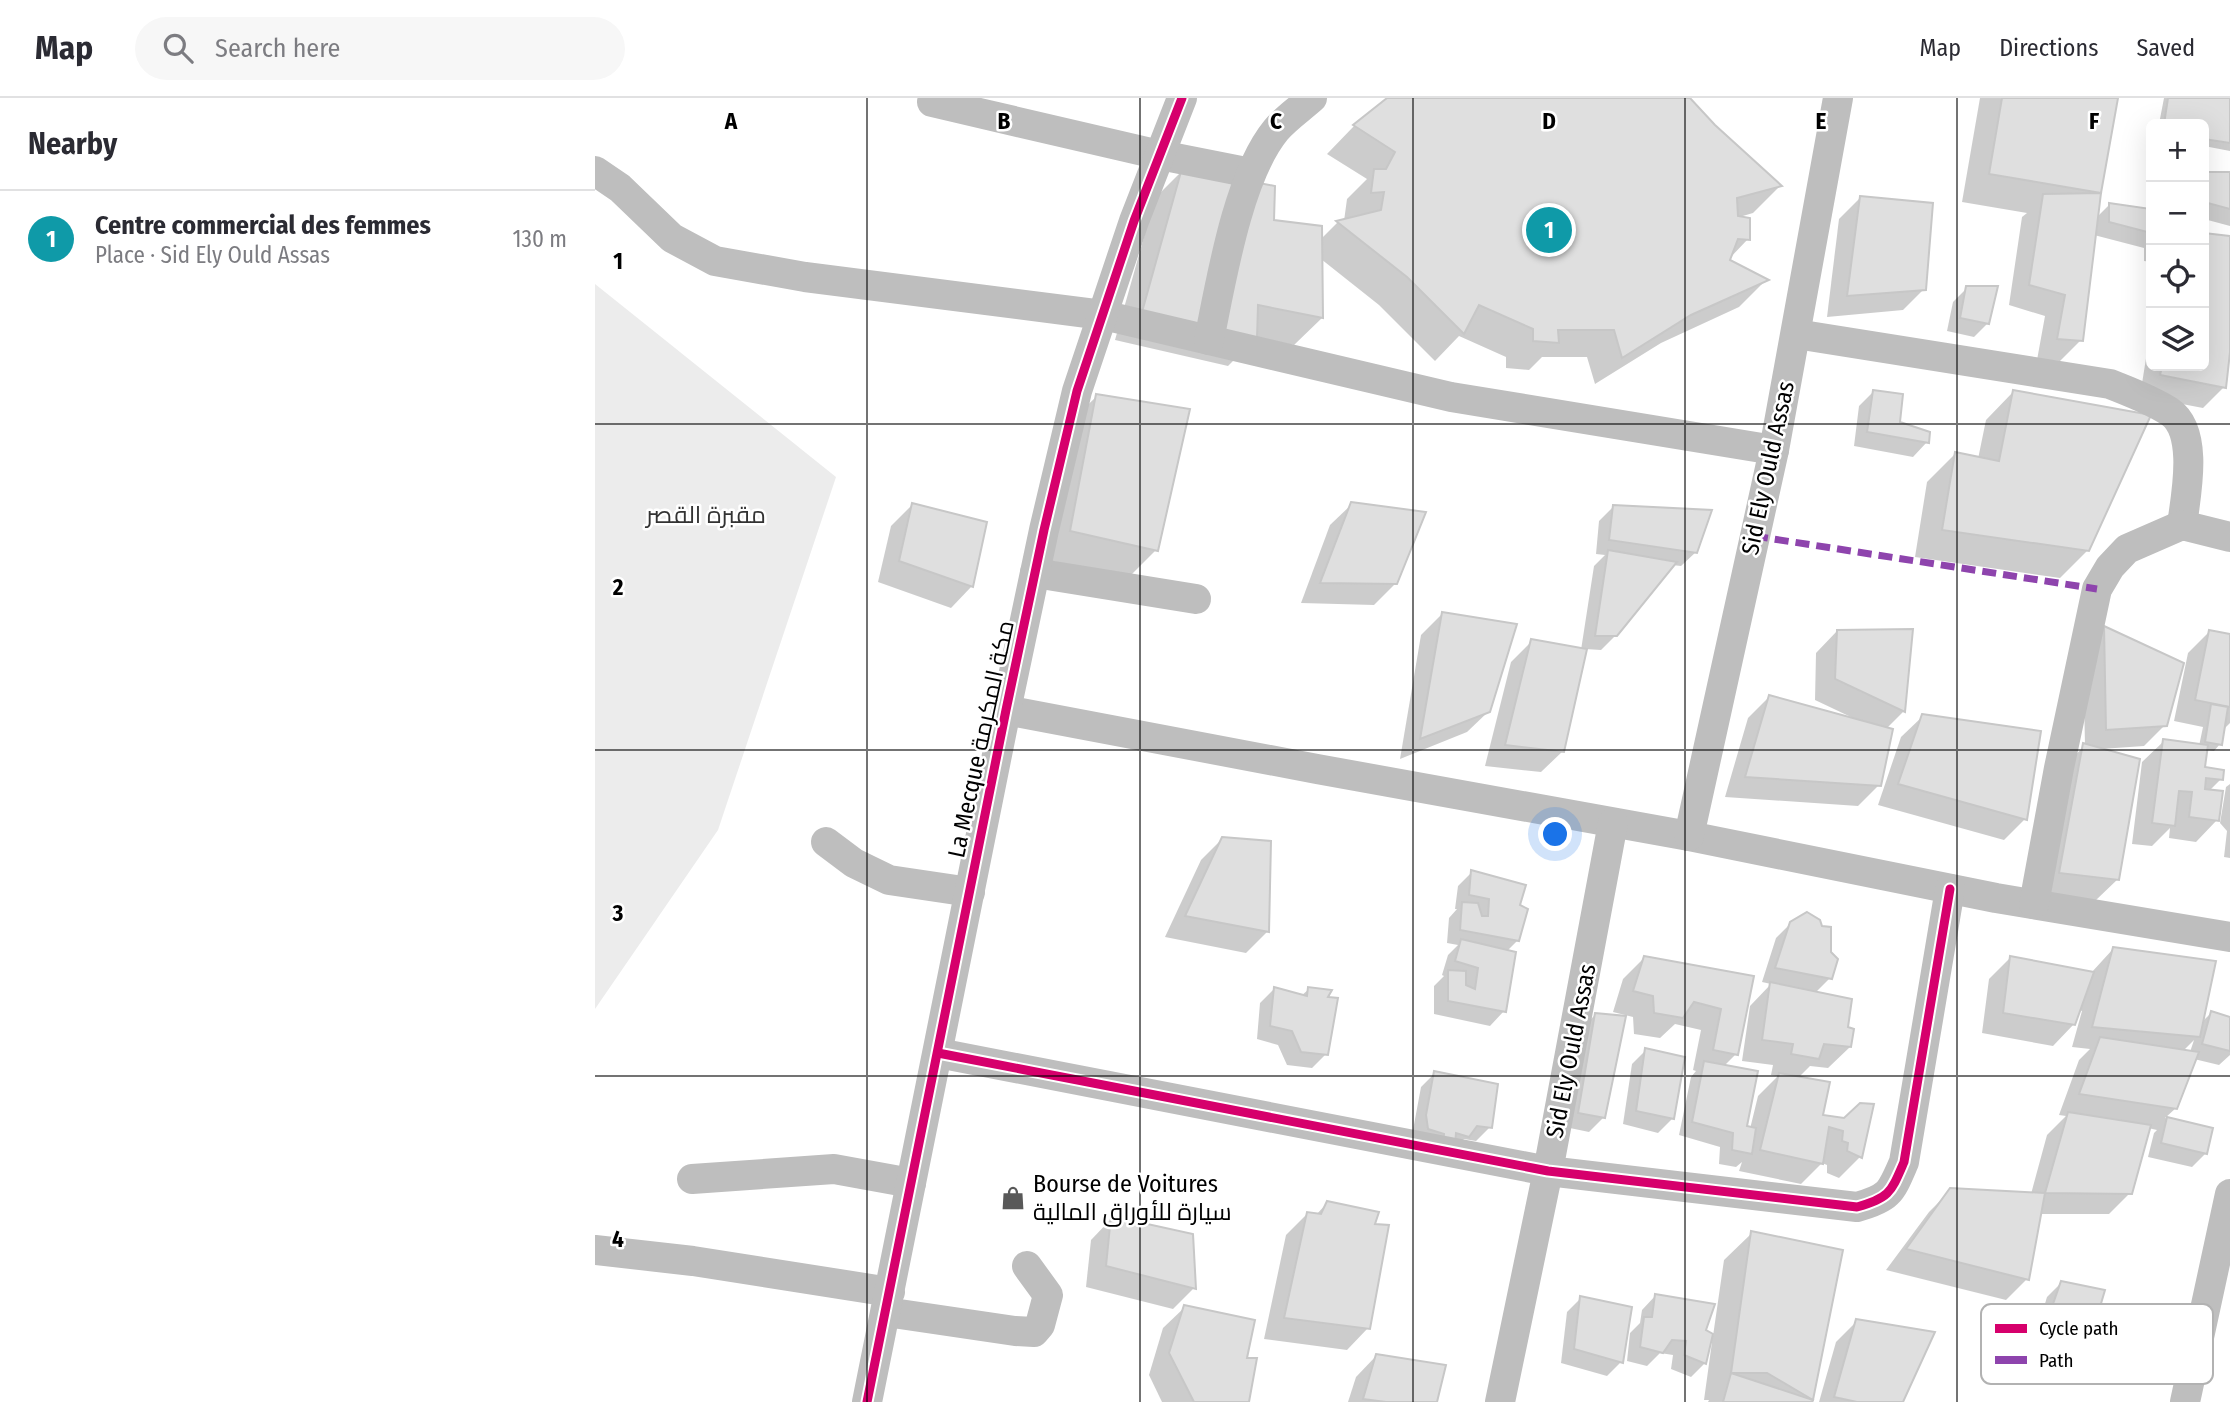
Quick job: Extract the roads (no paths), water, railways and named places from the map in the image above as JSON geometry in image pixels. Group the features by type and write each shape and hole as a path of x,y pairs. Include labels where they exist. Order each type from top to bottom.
{"street":[{"name":"La Mecque مكة المكرمة","path":"867,1402 1006,710 1077,391 1134,221 1182,98"},
{"path":"1209,340 1225,260 1251,173 1276,130 1312,98"},
{"name":"Sid Ely Ould Assas","path":"1689,836 1773,450 1838,98"},
{"path":"932,102 1160,155 1251,173"},
{"path":"595,171 620,188 672,238 715,261 805,277 1103,315 1451,397 1773,450"},
{"path":"1796,334 2110,384 2140,396 2172,413 2183,427 2187,441 2187,479 2182,525"},
{"path":"2034,904 2097,589 2110,567 2127,549 2182,525 2230,537"},
{"path":"1035,573 1196,599"},
{"path":"1006,710 1689,836 2034,904 2230,937"},
{"name":"Sid Ely Ould Assas","path":"1500,1402 1548,1171 1613,823"},
{"path":"827,842 855,863 889,880 970,892"},
{"path":"938,1053 1548,1171 1857,1208 1879,1201 1892,1189 1904,1161 1950,888"},
{"path":"692,1179 834,1169 911,1183"},
{"path":"2206,1304 2230,1194"},
{"path":"595,1250 694,1261 1015,1331 1034,1332 1039,1325 1048,1295 1027,1266"},
{"path":"2185,1402 2189,1384"}],"place":[{"name":"Centre commercial des femmes","path":"1549,230"},
{"name":"Bourse de Voitures سيارة للأوراق المالية","path":"1013,1198"}],"park label":[{"name":"مقبرة القصر","path":"706,515"}]}
